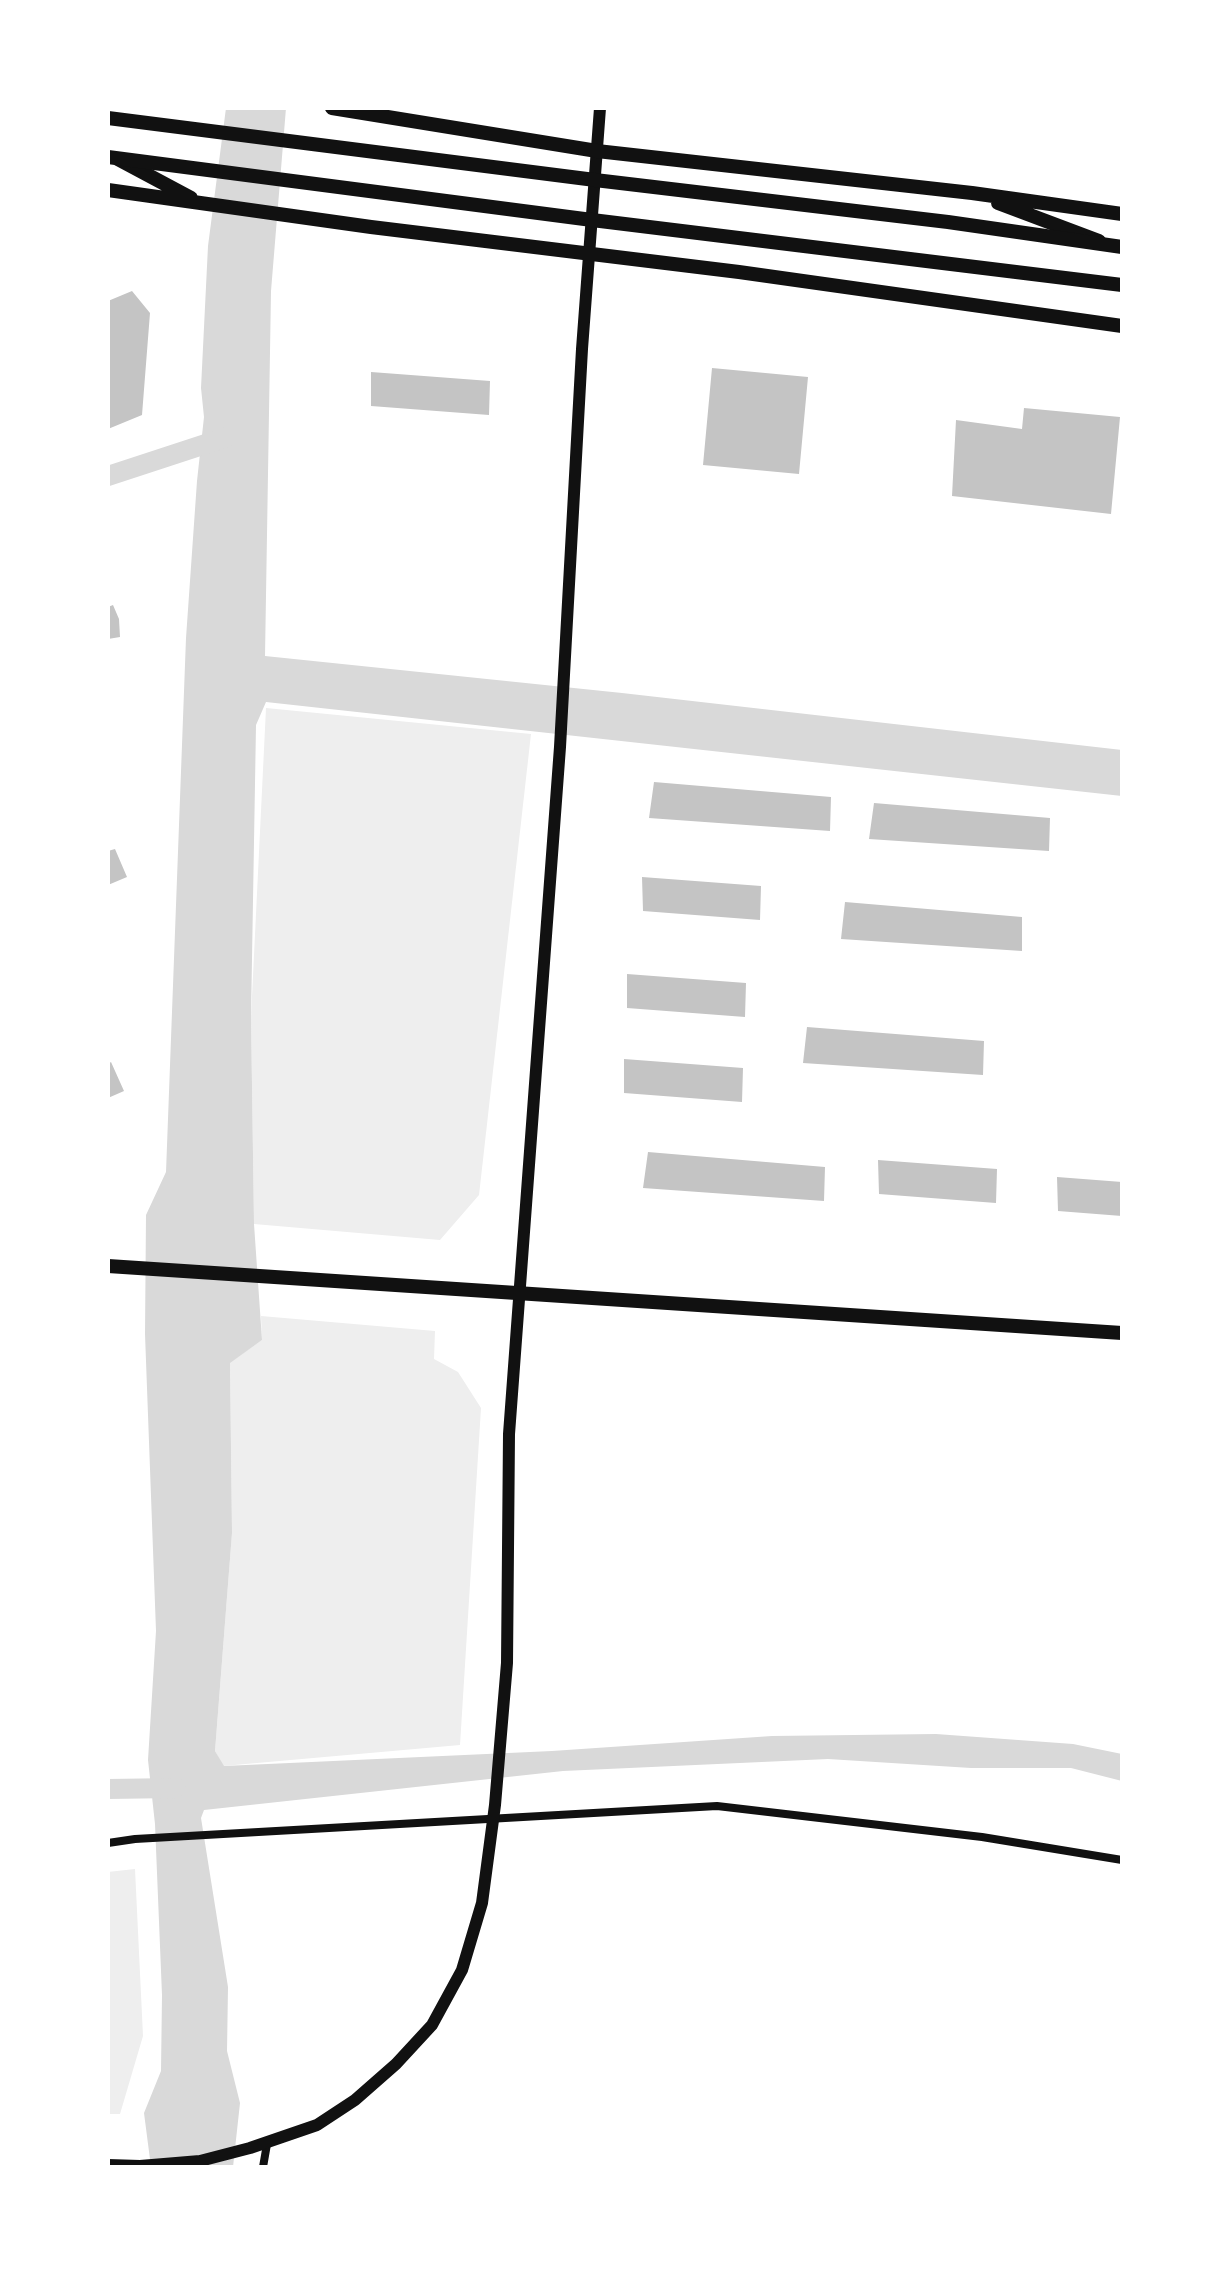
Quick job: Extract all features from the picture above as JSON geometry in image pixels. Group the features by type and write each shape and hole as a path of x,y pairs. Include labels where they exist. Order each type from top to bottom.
{"main road":[{"path":"332,108 597,151 972,193 1122,214"},
{"path":"108,118 948,222 1116,246"},
{"path":"113,158 1122,285"},
{"path":"113,158 205,204"},
{"path":"108,190 739,272 1122,326"},
{"path":"972,193 1116,246"},
{"path":"116,1267 1122,1333"}],"street":[{"path":"108,2165 200,2161 267,2144 317,2125 355,2100 396,2064 432,2025 462,1970 482,1903 494,1811 507,1663 509,1434 522,1294 560,747 600,108"},
{"path":"108,1843 494,1811 717,1806 982,1837 1122,1860"},
{"path":"263,2167 267,2144"}],"shaded area":[{"path":"226,108 286,108 271,291 265,656 1122,750 1122,796 266,702 256,725 251,1017 254,1224 262,1340 230,1363 232,1533 215,1751 224,1766 552,1751 772,1736 936,1734 1073,1744 1122,1754 1122,1781 1071,1768 971,1768 828,1759 563,1771 204,1810 201,1818 228,1987 227,2051 240,2103 233,2167 151,2167 144,2113 161,2071 162,1995 155,1824 148,1760 156,1631 145,1334 146,1215 166,1172 186,638 204,417 201,388 208,246"},
{"path":"266,708 531,734 479,1195 440,1240 254,1224 251,1017"},
{"path":"261,1316 435,1331 434,1359 458,1372 481,1408 460,1745 223,1766 215,1751 232,1533 230,1362 262,1340"},
{"path":"135,1869 143,2036 120,2114 108,2114 108,1872"}],"building":[{"path":"132,291 150,313 142,415 108,429 108,301"},
{"path":"712,368 808,377 799,474 703,465"},
{"path":"371,372 490,381 489,415 371,406"},
{"path":"1024,408 1120,417 1111,514 952,496 956,420 1022,429"},
{"path":"113,605 119,619 120,637 108,639 108,607"},
{"path":"654,782 831,797 830,831 649,818"},
{"path":"874,803 1050,818 1049,851 869,839"},
{"path":"115,849 127,877 108,885 108,851"},
{"path":"642,877 761,886 760,920 643,911"},
{"path":"845,902 1022,917 1022,951 841,939"},
{"path":"627,974 746,983 745,1017 627,1008"},
{"path":"807,1027 984,1041 983,1075 803,1063"},
{"path":"624,1059 743,1068 742,1102 624,1093"},
{"path":"111,1062 124,1091 108,1098 108,1064"},
{"path":"648,1152 825,1167 824,1201 643,1188"},
{"path":"878,1160 997,1169 996,1203 879,1194"},
{"path":"1057,1177 1122,1182 1122,1216 1058,1211"}],"waterway":[{"path":"108,476 227,437"},
{"path":"108,1789 176,1788"}]}
